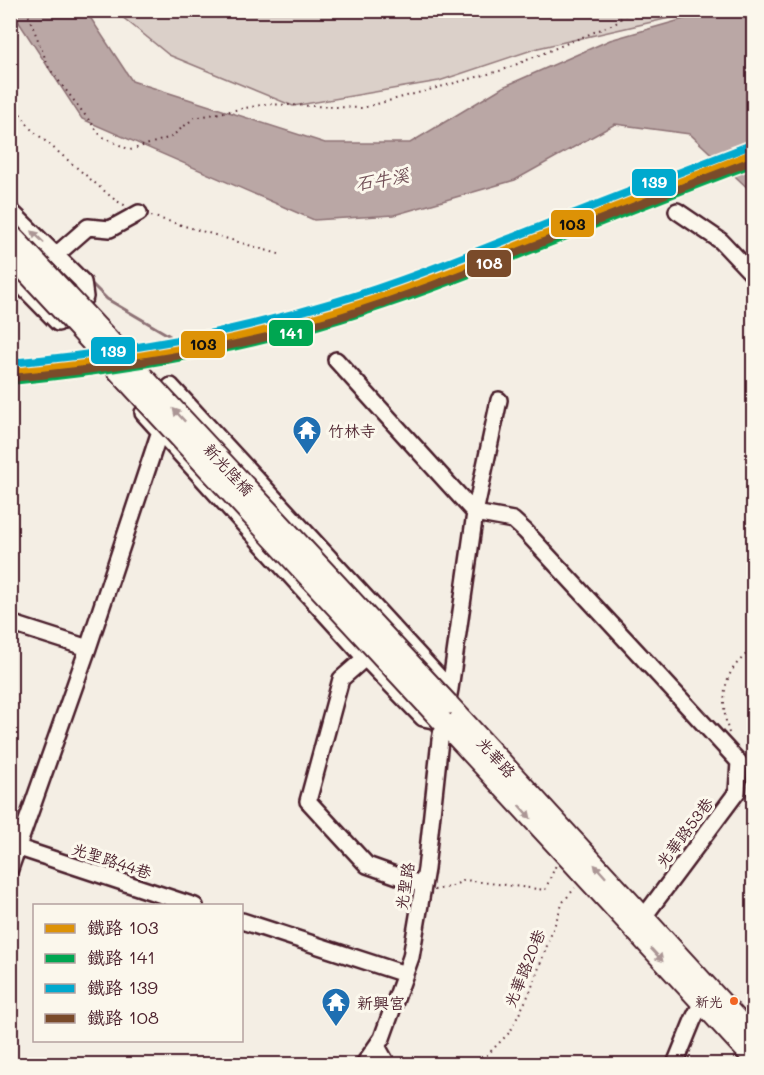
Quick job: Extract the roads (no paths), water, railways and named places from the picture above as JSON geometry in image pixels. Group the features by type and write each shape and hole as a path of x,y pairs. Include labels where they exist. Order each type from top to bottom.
{"main road":[{"name":"新光陸橋","path":"10,234 447,705"},
{"name":"新光陸橋","path":"10,254 447,705"},
{"name":"光華路","path":"447,705 561,851 584,877 643,918 753,1059"},
{"name":"光華路","path":"447,705 612,895 705,996 753,1038"}],"street":[{"path":"10,210 83,282 86,297 58,323 10,274"},
{"path":"677,211 721,241 753,276"},
{"path":"56,255 88,227 110,230 139,213"},
{"path":"336,360 475,513"},
{"path":"171,386 447,705 423,718 365,658 160,431 144,412 171,386"},
{"path":"447,705 475,513 499,400"},
{"path":"10,869 14,847 88,648 160,431"},
{"name":"光華路53巷","path":"475,513 513,520 739,762 737,792 643,918"},
{"path":"10,623 88,648"},
{"path":"365,658 341,679 308,801 367,865 422,889"},
{"name":"光聖路","path":"364,1065 382,1038 411,957 447,705"},
{"name":"光聖路44巷","path":"14,847 189,904"},
{"path":"243,921 405,974"},
{"path":"675,1065 705,996"},
{"path":"377,1046 387,1065"}],"water":[{"name":"石牛溪","path":"17,11 86,11 132,81 325,143 410,143 503,87 610,40 712,11 753,11 753,193 690,134 615,124 515,180 394,215 314,220 82,119 18,21"}],"waterway":[{"path":"10,201 16,206"},
{"path":"88,280 107,299 170,336"}],"rail line":[{"name":"139","path":"10,363 93,354 174,341 255,324 335,302 444,264 751,145"},
{"name":"103","path":"10,372 93,363 175,350 256,333 337,311 446,274 754,153"},
{"name":"108","path":"10,378 93,369 175,356 256,339 337,318 435,284 754,160"},
{"name":"141","path":"11,381 178,358 260,341 341,319 451,281 754,163"}],"place":[{"name":"竹林寺","path":"307,456"},
{"name":"新光","path":"734,1001"},
{"name":"新興宮","path":"336,1028"}]}
